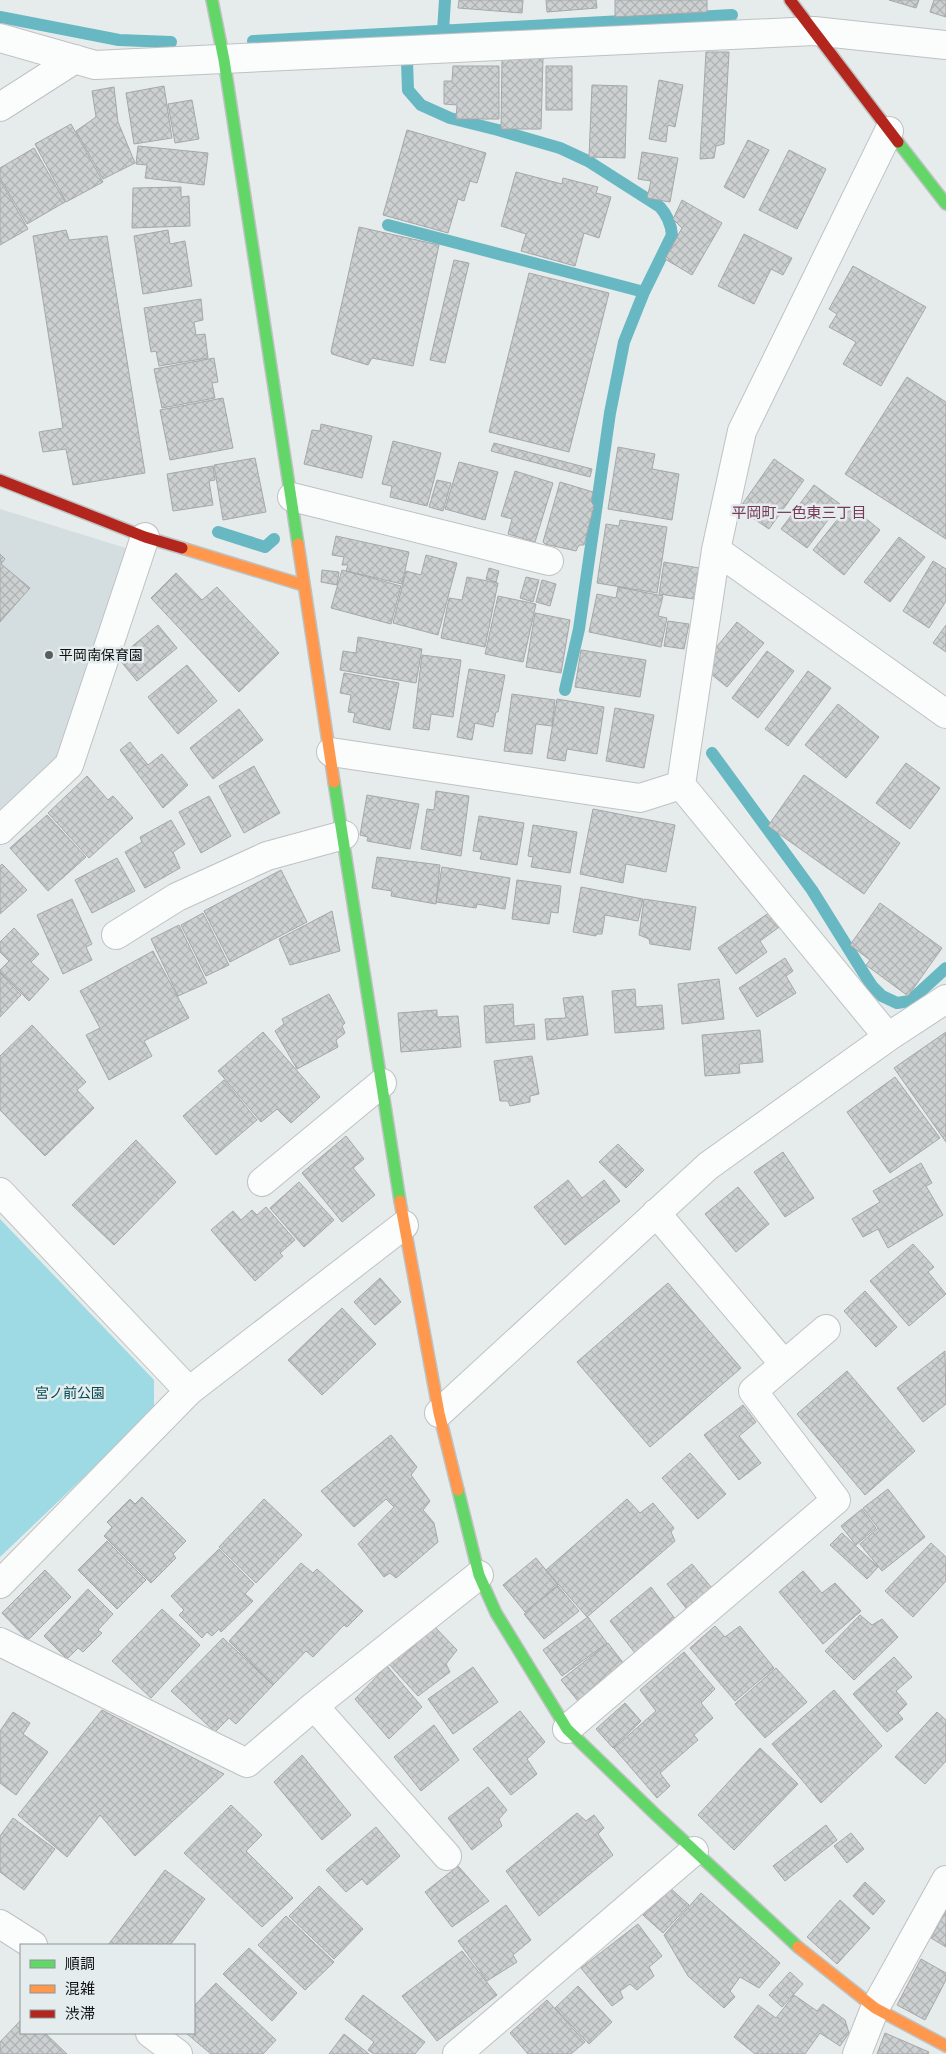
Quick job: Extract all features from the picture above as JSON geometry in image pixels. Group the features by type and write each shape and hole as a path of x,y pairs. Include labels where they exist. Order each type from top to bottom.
{"street":[{"path":"212,0 224,60 292,498 303,585 331,752 404,1225 439,1413 479,1575 496,1613 567,1729 786,1937 875,2008 946,2046"},
{"path":"790,0 946,204"},
{"path":"0,38 95,65 814,31 946,45"},
{"path":"0,107 75,59"},
{"path":"888,1037 681,784 716,550 742,431 889,131"},
{"path":"0,480 145,537 303,585"},
{"path":"292,498 549,560"},
{"path":"0,830 69,765 145,537"},
{"path":"716,550 946,714"},
{"path":"331,752 640,798 681,784"},
{"path":"116,935 177,897 267,856 344,835"},
{"path":"439,1413 708,1166 888,1037 946,999"},
{"path":"262,1182 382,1083"},
{"path":"0,1192 189,1391"},
{"path":"656,1213 784,1364"},
{"path":"0,1584 189,1391 404,1225"},
{"path":"567,1729 836,1500 753,1391 826,1330"},
{"path":"0,1642 247,1762 314,1706 479,1575"},
{"path":"314,1706 447,1856"},
{"path":"465,2052 694,1851"},
{"path":"856,2054 875,2008 946,1880"},
{"path":"0,1924 31,1944"},
{"path":"151,2034 178,2054"}],"shaded area":[{"name":"平岡南保育園","path":"0,509 132,550 63,760 0,820"}],"green space":[{"name":"宮ノ前公園","path":"0,1219 154,1380 154,1410 0,1557"}],"building":[{"path":"459,0 523,0 522,13 458,8"},
{"path":"546,0 596,0 597,8 547,12"},
{"path":"615,0 707,0 707,12 615,17"},
{"path":"889,0 919,0 916,8"},
{"path":"934,0 946,0 946,17 930,12"},
{"path":"706,52 729,52 724,144 716,146 714,158 700,159"},
{"path":"502,58 543,58 541,129 501,129"},
{"path":"453,66 499,66 499,119 456,119 457,105 444,104 444,81 452,81"},
{"path":"546,66 572,66 572,110 546,110"},
{"path":"659,80 683,85 675,127 668,125 666,142 649,139"},
{"path":"592,85 627,86 625,158 589,157"},
{"path":"164,86 172,138 134,144 126,93"},
{"path":"114,87 118,122 135,163 103,179 76,131 96,117 92,91"},
{"path":"192,100 199,139 175,143 168,104"},
{"path":"71,124 103,182 66,202 35,144"},
{"path":"407,130 486,153 477,183 470,181 464,201 458,199 448,233 383,215"},
{"path":"748,140 769,150 744,198 724,187"},
{"path":"138,146 208,153 204,185 145,178 147,165 136,164"},
{"path":"34,148 65,202 27,224 0,178 0,168"},
{"path":"789,150 826,169 797,229 759,210"},
{"path":"642,152 678,158 670,202 647,198 651,181 638,179"},
{"path":"516,172 562,184 563,178 598,187 596,193 611,197 599,238 584,233 575,266 521,251 526,234 501,226"},
{"path":"0,180 28,229 0,245"},
{"path":"181,187 181,197 189,196 190,226 132,228 133,188"},
{"path":"682,200 722,223 692,275 665,259 682,228 673,219"},
{"path":"359,227 439,245 413,366 372,358 368,365 332,354 331,351"},
{"path":"66,230 69,240 107,236 145,473 73,485 66,449 43,452 39,432 63,428 33,236"},
{"path":"168,230 170,244 185,241 192,286 143,294 134,236"},
{"path":"744,234 792,258 783,275 771,269 754,304 718,286"},
{"path":"454,260 469,263 445,363 430,360"},
{"path":"853,266 926,307 881,386 843,364 856,342 829,327 837,314 829,309"},
{"path":"529,273 609,293 569,452 489,432"},
{"path":"201,299 203,320 194,322 196,335 205,334 208,358 159,366 156,351 151,352 144,308"},
{"path":"214,358 218,382 212,383 215,398 162,408 154,369"},
{"path":"907,377 946,402 946,539 845,474"},
{"path":"223,398 233,448 170,460 160,410"},
{"path":"321,424 372,436 362,478 304,464 312,430 320,431"},
{"path":"393,441 441,453 427,506 390,497 392,486 382,484"},
{"path":"494,443 592,469 590,477 491,451"},
{"path":"618,447 655,454 652,469 679,474 672,520 608,509"},
{"path":"255,458 266,512 223,520 214,465"},
{"path":"774,459 804,480 769,529 739,509"},
{"path":"459,462 498,472 485,520 445,509"},
{"path":"213,466 215,480 209,481 213,505 173,511 167,474"},
{"path":"515,471 553,483 535,542 508,534 512,519 501,516"},
{"path":"437,480 451,483 443,511 429,507"},
{"path":"560,482 593,492 591,501 594,506 584,545 579,545 576,551 543,542"},
{"path":"814,485 840,504 807,548 781,529"},
{"path":"849,505 880,530 844,575 813,550"},
{"path":"620,520 667,527 657,593 597,583 606,524 619,526"},
{"path":"336,536 409,552 402,584 346,571 348,565 342,565 344,557 332,555"},
{"path":"899,537 925,557 890,602 864,582"},
{"path":"0,554 5,559 1,564 30,588 0,622"},
{"path":"426,555 457,563 438,635 393,623 406,571 421,575"},
{"path":"933,561 946,569 946,601 929,628 903,611"},
{"path":"664,562 699,568 694,599 659,594"},
{"path":"489,568 499,571 496,582 486,579"},
{"path":"322,570 339,572 337,585 321,582"},
{"path":"342,570 401,586 391,624 331,608"},
{"path":"176,573 202,600 217,587 279,653 239,692 151,598"},
{"path":"467,577 498,583 485,647 441,638 449,598 462,600"},
{"path":"526,577 539,580 533,602 520,598"},
{"path":"542,580 556,584 550,606 536,602"},
{"path":"618,587 663,596 658,616 667,618 661,647 589,632 597,594 616,598"},
{"path":"498,596 536,604 523,662 485,654"},
{"path":"535,613 570,620 561,673 526,667"},
{"path":"668,621 689,624 684,649 664,646"},
{"path":"737,622 764,643 727,687 701,666"},
{"path":"158,625 177,648 137,681 118,658"},
{"path":"946,625 946,652 933,643"},
{"path":"358,637 422,649 416,683 340,670 343,651 356,653"},
{"path":"581,650 646,660 640,697 575,687"},
{"path":"767,651 794,671 758,718 732,698"},
{"path":"422,655 461,660 453,717 431,714 429,730 413,728"},
{"path":"187,665 217,701 178,734 148,697"},
{"path":"469,669 505,675 493,727 475,723 472,740 457,737"},
{"path":"808,671 831,688 788,746 765,729"},
{"path":"344,673 399,683 390,730 353,722 355,713 348,712 351,695 340,693"},
{"path":"512,694 555,700 552,726 536,724 532,754 504,751"},
{"path":"557,699 604,707 597,754 567,749 565,761 547,758"},
{"path":"838,704 879,737 846,778 805,745"},
{"path":"615,708 654,715 644,768 606,761"},
{"path":"239,709 263,740 213,779 190,748"},
{"path":"130,742 148,765 162,754 188,785 163,808 120,750"},
{"path":"906,763 940,788 910,829 876,803"},
{"path":"254,766 280,813 244,833 219,786"},
{"path":"804,775 900,843 864,894 768,826"},
{"path":"87,776 108,800 113,796 133,818 89,858 48,813"},
{"path":"436,791 469,796 461,856 421,849 427,809 434,810"},
{"path":"367,795 419,804 410,849 367,841 368,837 360,835"},
{"path":"209,796 231,836 201,853 179,812"},
{"path":"593,809 675,825 666,872 626,864 623,883 580,874"},
{"path":"47,815 86,857 48,891 10,848"},
{"path":"479,816 524,823 517,865 480,859 482,852 473,851"},
{"path":"171,820 185,844 173,852 180,868 145,888 125,852 142,842 140,837"},
{"path":"533,825 577,832 570,873 531,867 533,857 528,856"},
{"path":"377,857 440,865 436,904 391,896 392,891 372,888"},
{"path":"117,858 135,891 92,913 75,880"},
{"path":"2,864 27,890 0,914 0,866"},
{"path":"442,867 510,878 505,909 477,904 476,908 436,902"},
{"path":"281,870 307,922 230,962 204,911"},
{"path":"517,880 561,886 558,913 551,912 549,924 512,919"},
{"path":"581,887 643,899 638,921 605,915 602,934 596,934 596,936 573,932"},
{"path":"72,899 92,944 86,947 92,960 63,974 37,915"},
{"path":"644,899 696,907 690,950 650,944 649,939 639,935"},
{"path":"880,903 942,948 908,996 866,965 870,960 850,945"},
{"path":"773,910 782,925 760,941 767,952 736,974 718,948"},
{"path":"332,911 340,951 290,965 279,939"},
{"path":"203,913 229,965 206,976 181,925"},
{"path":"179,925 207,983 178,996 151,939"},
{"path":"14,928 39,954 31,962 49,979 29,1001 0,972 9,961 0,952 0,942"},
{"path":"153,951 189,1018 144,1041 152,1056 109,1080 86,1035 100,1028 80,991"},
{"path":"785,958 793,971 786,976 796,993 757,1017 739,988"},
{"path":"0,973 21,995 0,1017"},
{"path":"719,979 724,1019 682,1024 678,984"},
{"path":"635,989 636,1007 662,1005 664,1029 615,1033 612,991"},
{"path":"329,994 345,1023 342,1026 345,1033 336,1040 338,1047 297,1069 275,1031 284,1024 282,1019"},
{"path":"583,996 588,1035 547,1040 545,1019 566,1018 563,998"},
{"path":"513,1004 514,1026 534,1024 535,1039 486,1043 484,1006"},
{"path":"437,1010 437,1017 458,1016 461,1047 401,1052 398,1013"},
{"path":"32,1025 86,1082 77,1090 94,1108 45,1156 0,1110 0,1056"},
{"path":"760,1030 763,1062 739,1064 740,1073 705,1076 702,1035"},
{"path":"263,1032 320,1097 291,1123 277,1109 261,1122 218,1071"},
{"path":"946,1032 946,1142 894,1068"},
{"path":"532,1056 539,1094 530,1096 530,1102 510,1106 508,1101 500,1101 494,1061"},
{"path":"895,1077 940,1138 890,1173 847,1112"},
{"path":"224,1080 257,1120 216,1155 183,1116"},
{"path":"346,1136 364,1159 353,1168 375,1195 342,1222 302,1173"},
{"path":"136,1140 176,1182 114,1245 72,1205"},
{"path":"618,1144 644,1170 626,1188 599,1162"},
{"path":"783,1152 814,1198 785,1217 754,1172"},
{"path":"921,1163 932,1183 926,1186 943,1215 888,1248 878,1229 863,1237 852,1219 880,1202 873,1191"},
{"path":"568,1180 582,1198 604,1180 620,1201 565,1245 534,1207"},
{"path":"299,1182 334,1220 304,1247 270,1208"},
{"path":"738,1187 769,1224 736,1252 705,1214"},
{"path":"266,1207 295,1240 280,1253 283,1256 255,1281 211,1230 233,1211 241,1220 252,1210 257,1215"},
{"path":"913,1244 934,1267 928,1272 946,1294 909,1326 870,1281"},
{"path":"380,1278 401,1302 375,1325 354,1302"},
{"path":"668,1283 741,1368 650,1447 577,1362"},
{"path":"865,1291 897,1327 876,1347 844,1311"},
{"path":"342,1308 376,1344 322,1395 288,1360"},
{"path":"945,1351 946,1404 923,1422 897,1388"},
{"path":"847,1371 915,1451 865,1495 797,1414"},
{"path":"743,1405 756,1422 739,1436 761,1463 739,1480 704,1435"},
{"path":"391,1435 417,1467 411,1475 430,1501 423,1510 434,1523 438,1542 396,1578 390,1573 384,1577 358,1544 394,1507 386,1499 354,1527 321,1491"},
{"path":"690,1453 726,1494 698,1519 662,1478"},
{"path":"888,1489 925,1537 882,1571 860,1544 878,1528 863,1508"},
{"path":"142,1497 186,1541 173,1554 176,1558 151,1583 104,1536 112,1527 107,1522 130,1499 135,1504"},
{"path":"264,1499 302,1535 256,1583 219,1547"},
{"path":"627,1499 640,1513 653,1503 674,1528 671,1532 675,1541 587,1617 546,1570"},
{"path":"862,1509 876,1528 856,1545 841,1526"},
{"path":"842,1533 878,1567 867,1579 830,1545"},
{"path":"107,1541 146,1580 117,1609 78,1570"},
{"path":"931,1543 946,1557 946,1581 913,1617 885,1591"},
{"path":"219,1549 254,1584 245,1594 253,1601 221,1632 219,1629 212,1636 207,1632 202,1638 179,1615 184,1610 171,1596"},
{"path":"536,1558 558,1585 525,1612 503,1585"},
{"path":"301,1563 313,1573 317,1569 363,1611 347,1627 344,1625 313,1657 306,1651 273,1685 229,1641"},
{"path":"692,1564 716,1593 690,1613 667,1584"},
{"path":"45,1570 71,1597 28,1640 2,1613"},
{"path":"803,1571 822,1593 835,1583 861,1611 823,1644 779,1592"},
{"path":"558,1586 579,1611 544,1639 524,1614"},
{"path":"651,1587 676,1620 635,1653 610,1621"},
{"path":"88,1589 113,1614 98,1630 102,1633 83,1652 78,1648 67,1659 44,1636"},
{"path":"162,1609 200,1645 151,1698 112,1661"},
{"path":"860,1615 872,1625 882,1619 898,1637 854,1680 825,1651"},
{"path":"588,1617 607,1643 562,1676 543,1650"},
{"path":"431,1623 457,1650 446,1664 450,1672 418,1696 388,1663"},
{"path":"715,1626 725,1637 740,1626 774,1668 735,1701 690,1648"},
{"path":"223,1638 273,1685 236,1724 229,1718 215,1732 171,1691"},
{"path":"608,1643 624,1664 578,1701 561,1680"},
{"path":"684,1652 715,1689 701,1703 713,1718 694,1735 698,1740 660,1773 670,1786 657,1798 614,1748 656,1711 640,1690"},
{"path":"894,1657 912,1677 896,1691 907,1704 898,1713 903,1719 887,1732 853,1694"},
{"path":"387,1666 422,1707 389,1739 355,1699"},
{"path":"473,1667 498,1702 453,1734 428,1699"},
{"path":"776,1668 807,1702 765,1738 735,1704"},
{"path":"834,1690 882,1746 821,1803 772,1744"},
{"path":"625,1703 641,1721 613,1748 596,1729"},
{"path":"102,1710 224,1774 135,1856 100,1815 67,1857 18,1815"},
{"path":"520,1711 545,1742 527,1759 537,1774 511,1795 473,1749"},
{"path":"13,1712 30,1723 23,1734 48,1752 16,1795 0,1783 0,1731"},
{"path":"937,1712 946,1720 946,1761 925,1784 895,1757"},
{"path":"434,1725 459,1760 421,1791 394,1757"},
{"path":"760,1748 798,1784 734,1850 698,1815"},
{"path":"302,1755 351,1815 322,1840 274,1782"},
{"path":"488,1787 507,1810 499,1819 502,1826 472,1850 448,1818"},
{"path":"231,1805 262,1835 246,1851 293,1898 262,1927 184,1853"},
{"path":"577,1813 586,1821 594,1815 604,1828 598,1834 613,1855 539,1916 506,1871"},
{"path":"13,1818 55,1849 24,1890 0,1872 0,1836"},
{"path":"826,1825 837,1840 785,1881 773,1866"},
{"path":"376,1827 400,1856 367,1885 362,1879 346,1892 326,1870"},
{"path":"851,1833 864,1849 847,1863 834,1846"},
{"path":"458,1866 489,1901 452,1927 425,1892"},
{"path":"165,1870 205,1899 171,1944 109,1944"},
{"path":"865,1882 885,1901 873,1915 853,1896"},
{"path":"319,1886 363,1929 334,1959 289,1916"},
{"path":"669,1887 689,1905 663,1933 643,1915"},
{"path":"701,1893 780,1963 759,1988 740,1977 730,1991 735,1997 724,2008 688,1976 664,1935"},
{"path":"840,1900 870,1928 837,1964 807,1937"},
{"path":"506,1905 531,1940 513,1955 517,1962 487,1981 458,1941"},
{"path":"946,1911 946,1947 931,1938"},
{"path":"286,1916 334,1962 305,1990 258,1945"},
{"path":"638,1924 662,1956 649,1967 654,1976 637,1990 630,1984 620,1991 623,1998 612,2006 581,1968"},
{"path":"249,1948 297,1993 272,2021 223,1974"},
{"path":"462,1951 497,1995 437,2041 402,1996"},
{"path":"921,1959 946,1973 946,1980 925,2020 897,2005"},
{"path":"790,1972 803,1984 782,2007 769,1995"},
{"path":"216,1983 276,2040 263,2054 211,2054 187,2034 195,2034 195,2005"},
{"path":"578,1986 612,2022 589,2044 555,2008"},
{"path":"363,1995 425,2042 415,2054 374,2054 368,2050 374,2042 345,2019"},
{"path":"794,1995 817,2011 823,2004 845,2020 849,2033 840,2046 820,2033 805,2054 755,2054 734,2037 758,2005 776,2018"},
{"path":"547,2000 585,2042 571,2054 528,2054 510,2033"},
{"path":"20,2021 20,2034 46,2034 67,2054 0,2054 0,2042"},
{"path":"885,2033 929,2052 928,2054 877,2054"},
{"path":"344,2034 369,2054 329,2054"}],"waterway":[{"path":"443,31 445,0"},
{"path":"253,41 732,15"},
{"path":"0,17 119,40 171,42"},
{"path":"407,62 408,90 421,105 450,118 560,148 588,161 660,207 671,227 672,235 644,292 624,342 610,413 579,629 565,690"},
{"path":"388,225 644,292"},
{"path":"218,532 265,547 274,539"},
{"path":"712,753 812,890 872,986 882,996 897,1003 910,1001 946,968"}],"traffic: fast":[{"path":"212,0 224,60 298,544"},
{"path":"898,142 946,204"},
{"path":"334,782 400,1201"},
{"path":"458,1490 479,1575 496,1613 567,1729 798,1947"}],"traffic: slow":[{"path":"298,544 334,782"},
{"path":"182,548 303,585"},
{"path":"400,1201 439,1413 458,1490"},
{"path":"798,1947 875,2008 946,2046"}],"traffic: jam":[{"path":"790,0 898,142"},
{"path":"0,480 145,537 182,548"}],"place":[{"name":"平岡南保育園","path":"49,655"}],"district":[{"name":"平岡町一色東三丁目","path":"799,513"}]}
